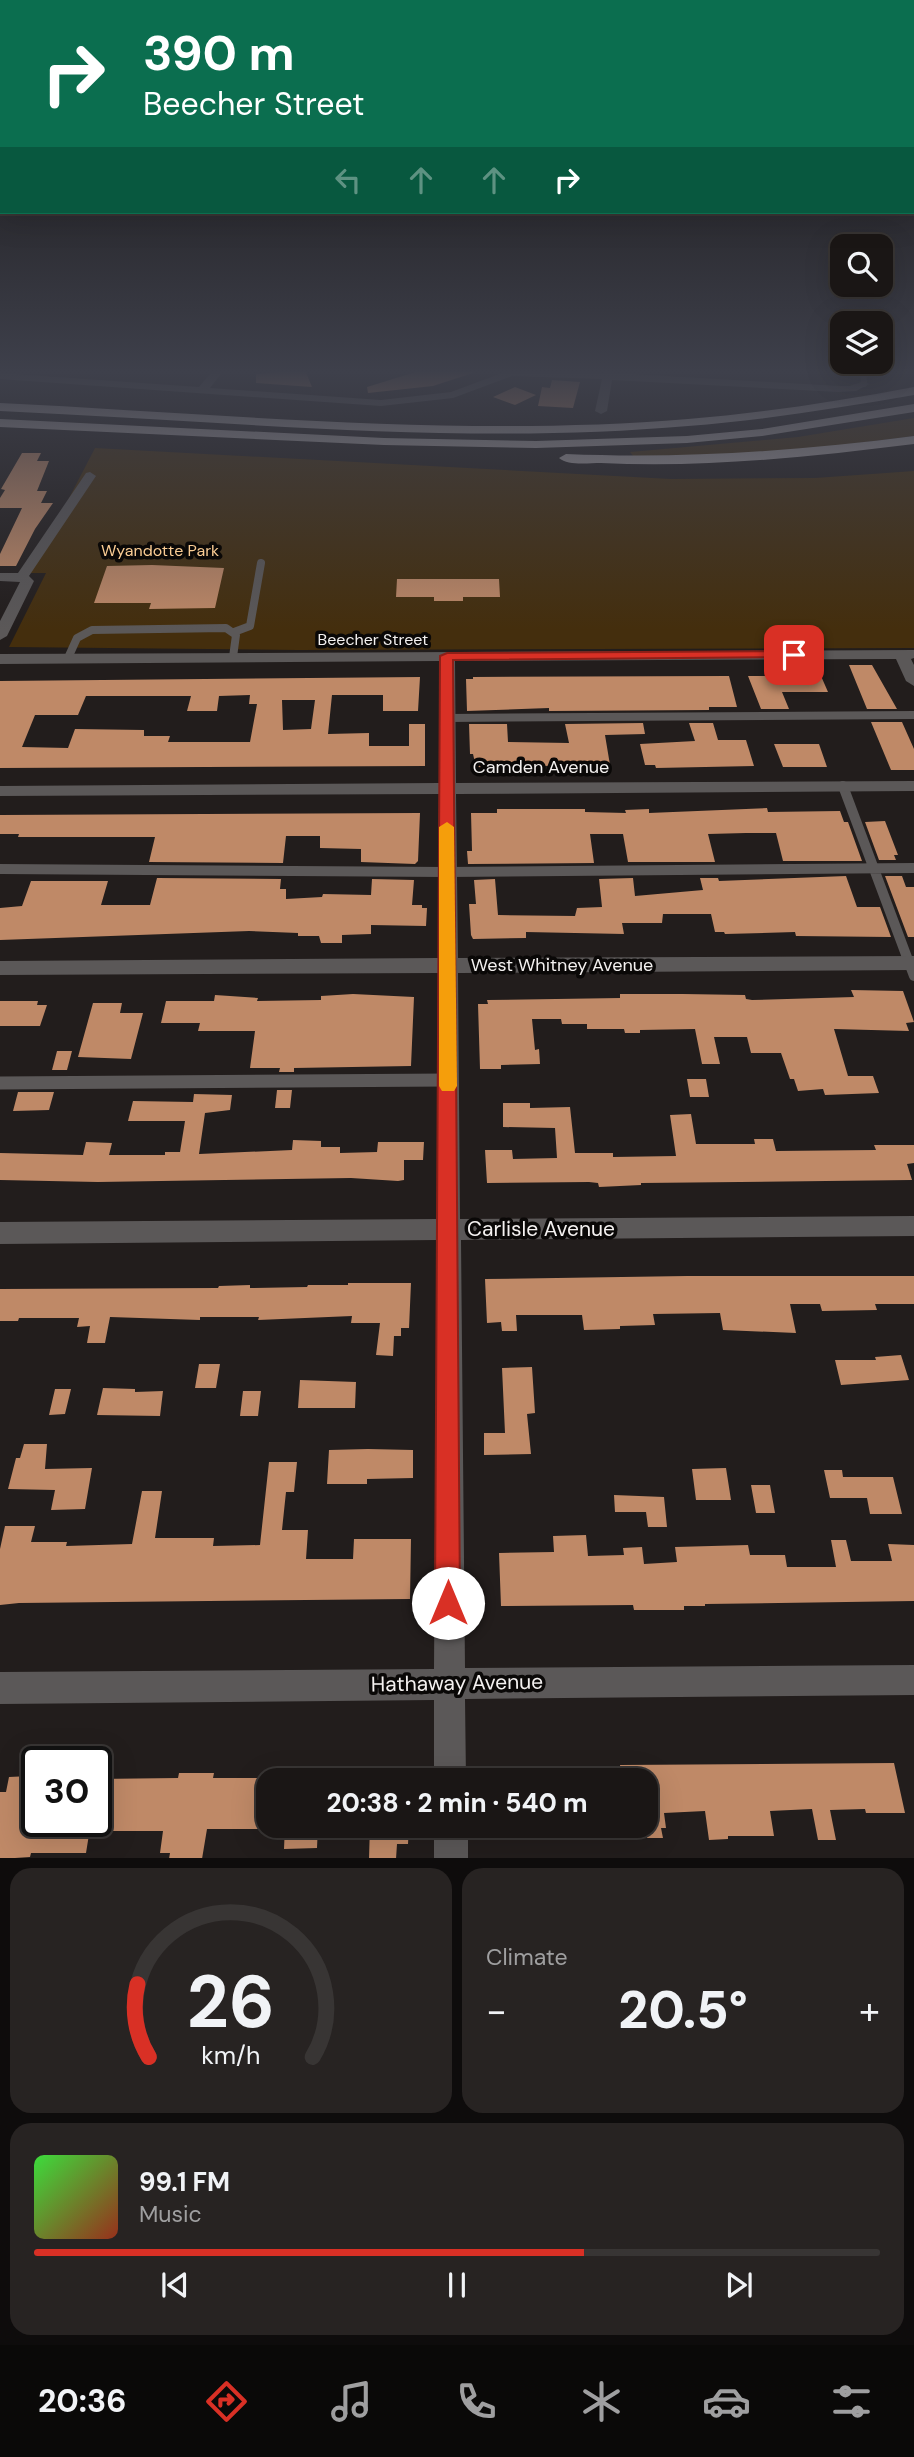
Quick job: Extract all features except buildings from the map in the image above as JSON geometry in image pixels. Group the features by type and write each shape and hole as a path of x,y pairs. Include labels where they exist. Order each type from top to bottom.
{"highway":[{"path":"561,457 670,461 764,457"}],"street":[{"path":"24,578 90,476"},
{"path":"0,577 24,578"},
{"path":"0,635 27,583 24,578"},
{"path":"908,654 914,681"},
{"name":"Beecher Street","path":"0,659 908,654"},
{"path":"447,656 450,1768"},
{"name":"Camden Avenue","path":"0,791 914,786"},
{"name":"West Whitney Avenue","path":"0,968 912,967"},
{"name":"Carlisle Avenue","path":"0,1233 914,1226"},
{"name":"Hathaway Avenue","path":"0,1688 914,1680"},
{"path":"451,1838 451,1858"}],"lane":[{"path":"68,658 77,638 92,630 226,628 234,632 250,626 261,563"},
{"path":"233,657 236,639 234,632"},
{"path":"447,718 914,715"},
{"path":"843,786 912,967"},
{"path":"0,869 446,872 914,869"},
{"path":"0,1083 448,1080"}],"green space":[{"name":"Wyandotte Park","path":"90,457 257,457 671,479 815,478 914,471 914,648 298,650 9,647 46,573 30,573"}],"slow traffic":[{"path":"447,827 448,1086"}],"route":[{"path":"448,1603 447,656 794,655"}]}
